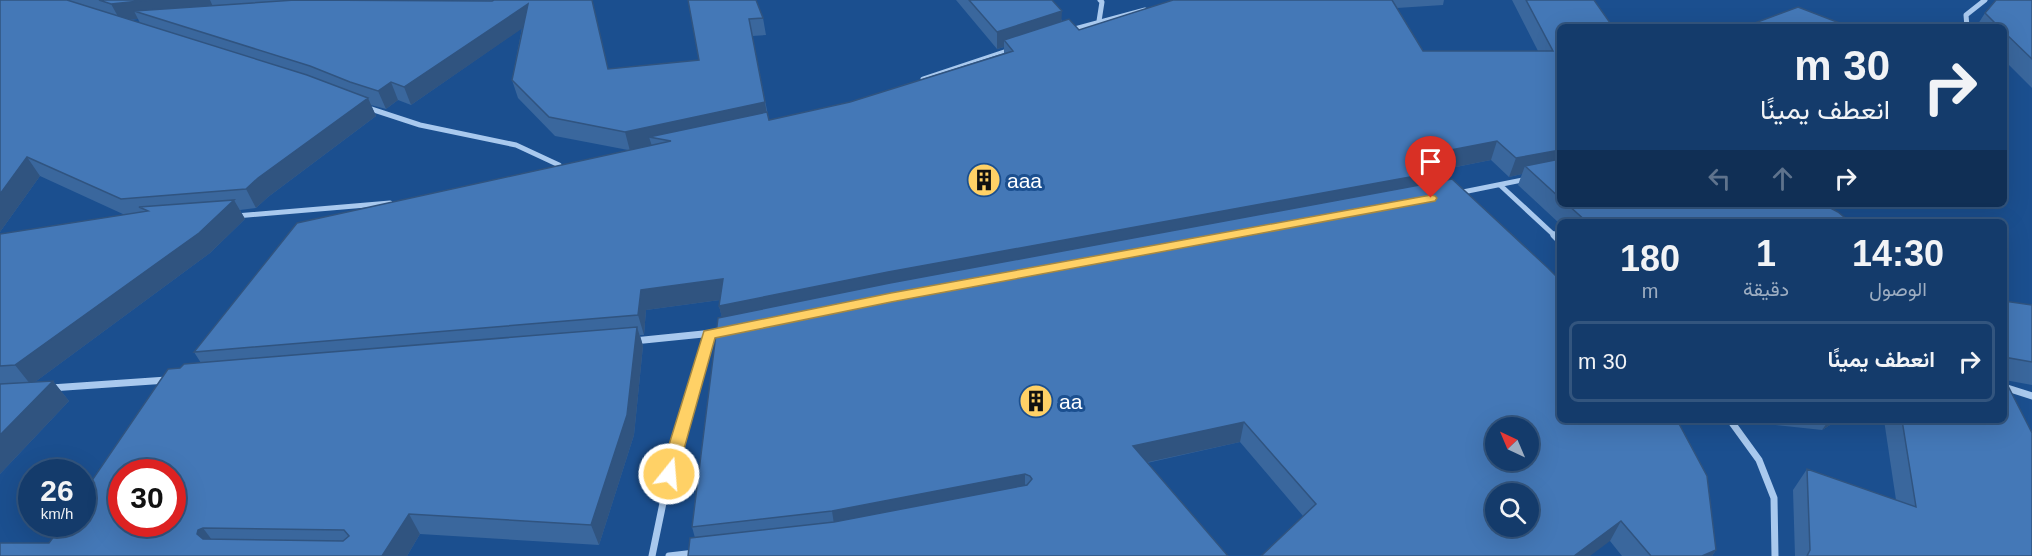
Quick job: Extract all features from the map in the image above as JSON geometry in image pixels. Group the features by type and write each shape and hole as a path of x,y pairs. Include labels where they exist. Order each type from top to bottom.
{"street":[{"path":"1099,21 1102,2 1100,0"},
{"path":"1967,24 1966,15 1985,0"},
{"path":"1061,34 1153,7"},
{"path":"921,80 1018,47"},
{"path":"366,108 420,124 516,145 559,165 556,172"},
{"path":"545,174 567,170"},
{"path":"1454,194 1540,176"},
{"path":"1500,186 1557,238"},
{"path":"226,217 399,202"},
{"path":"630,342 732,330"},
{"path":"652,556 669,474 709,334"},
{"path":"44,389 173,380"},
{"path":"2007,388 2032,396"},
{"path":"1732,423 1759,460 1774,498 1775,556"},
{"path":"669,556 702,552"}],"building":[{"path":"0,0 67,0 307,75 368,98 246,189 121,199 27,157 0,194"},
{"path":"99,0 149,0 111,4"},
{"path":"295,0 592,0 608,69 699,60 688,0 756,0 763,18 749,19 765,102 625,132 549,117 512,80 528,4 404,87 391,82 378,91 310,66 134,11"},
{"path":"969,0 1052,0 1062,11 997,32"},
{"name":"aaa","path":"1173,0 1392,0 1423,51 1553,51 1526,0 1594,0 1611,24 1557,24 1557,151 1516,158 1497,141 1425,155 1443,171 888,272 719,306 723,279 641,290 638,315 194,352 297,223 671,141 649,137 767,112 769,120 850,102 1013,51 1004,40 1069,19 1079,30"},
{"path":"1996,0 2032,0 2032,59 2007,35 2007,24 1996,24 1985,13"},
{"path":"1798,7 1842,24 1752,24"},
{"path":"1557,160 1557,195 1525,166"},
{"path":"1452,179 1557,277 1557,423 1679,423 1707,476 1716,550 1702,556 1651,556 1621,521 1574,556 1261,556 1316,504 1244,422 1133,446 1228,556 688,556 690,538 834,522 1027,485 1032,479 1025,474 832,511 692,527 718,318 890,283"},
{"path":"234,200 199,233 15,365 0,366 0,234 148,211 139,207"},
{"path":"1570,207 1829,207 1846,219 1584,219"},
{"path":"2007,301 2032,305 2032,362 2007,358"},
{"path":"637,327 627,415 591,525 409,514 382,556 0,556 0,543 49,543 53,537 96,537 96,474 168,369 180,368 184,364","holes":["203,528 344,530 349,536 343,541 203,539 197,534 198,530"]},
{"path":"53,381 0,435 0,384"},
{"path":"2007,384 2032,433 2032,556 1807,556 1810,550 1807,469 1916,507 1902,423 2007,423"}],"place":[{"name":"aaa","path":"984,180"},
{"name":"aa","path":"1036,401"}],"route":[{"path":"669,474 699,377 709,334 891,297 1431,198"}]}
